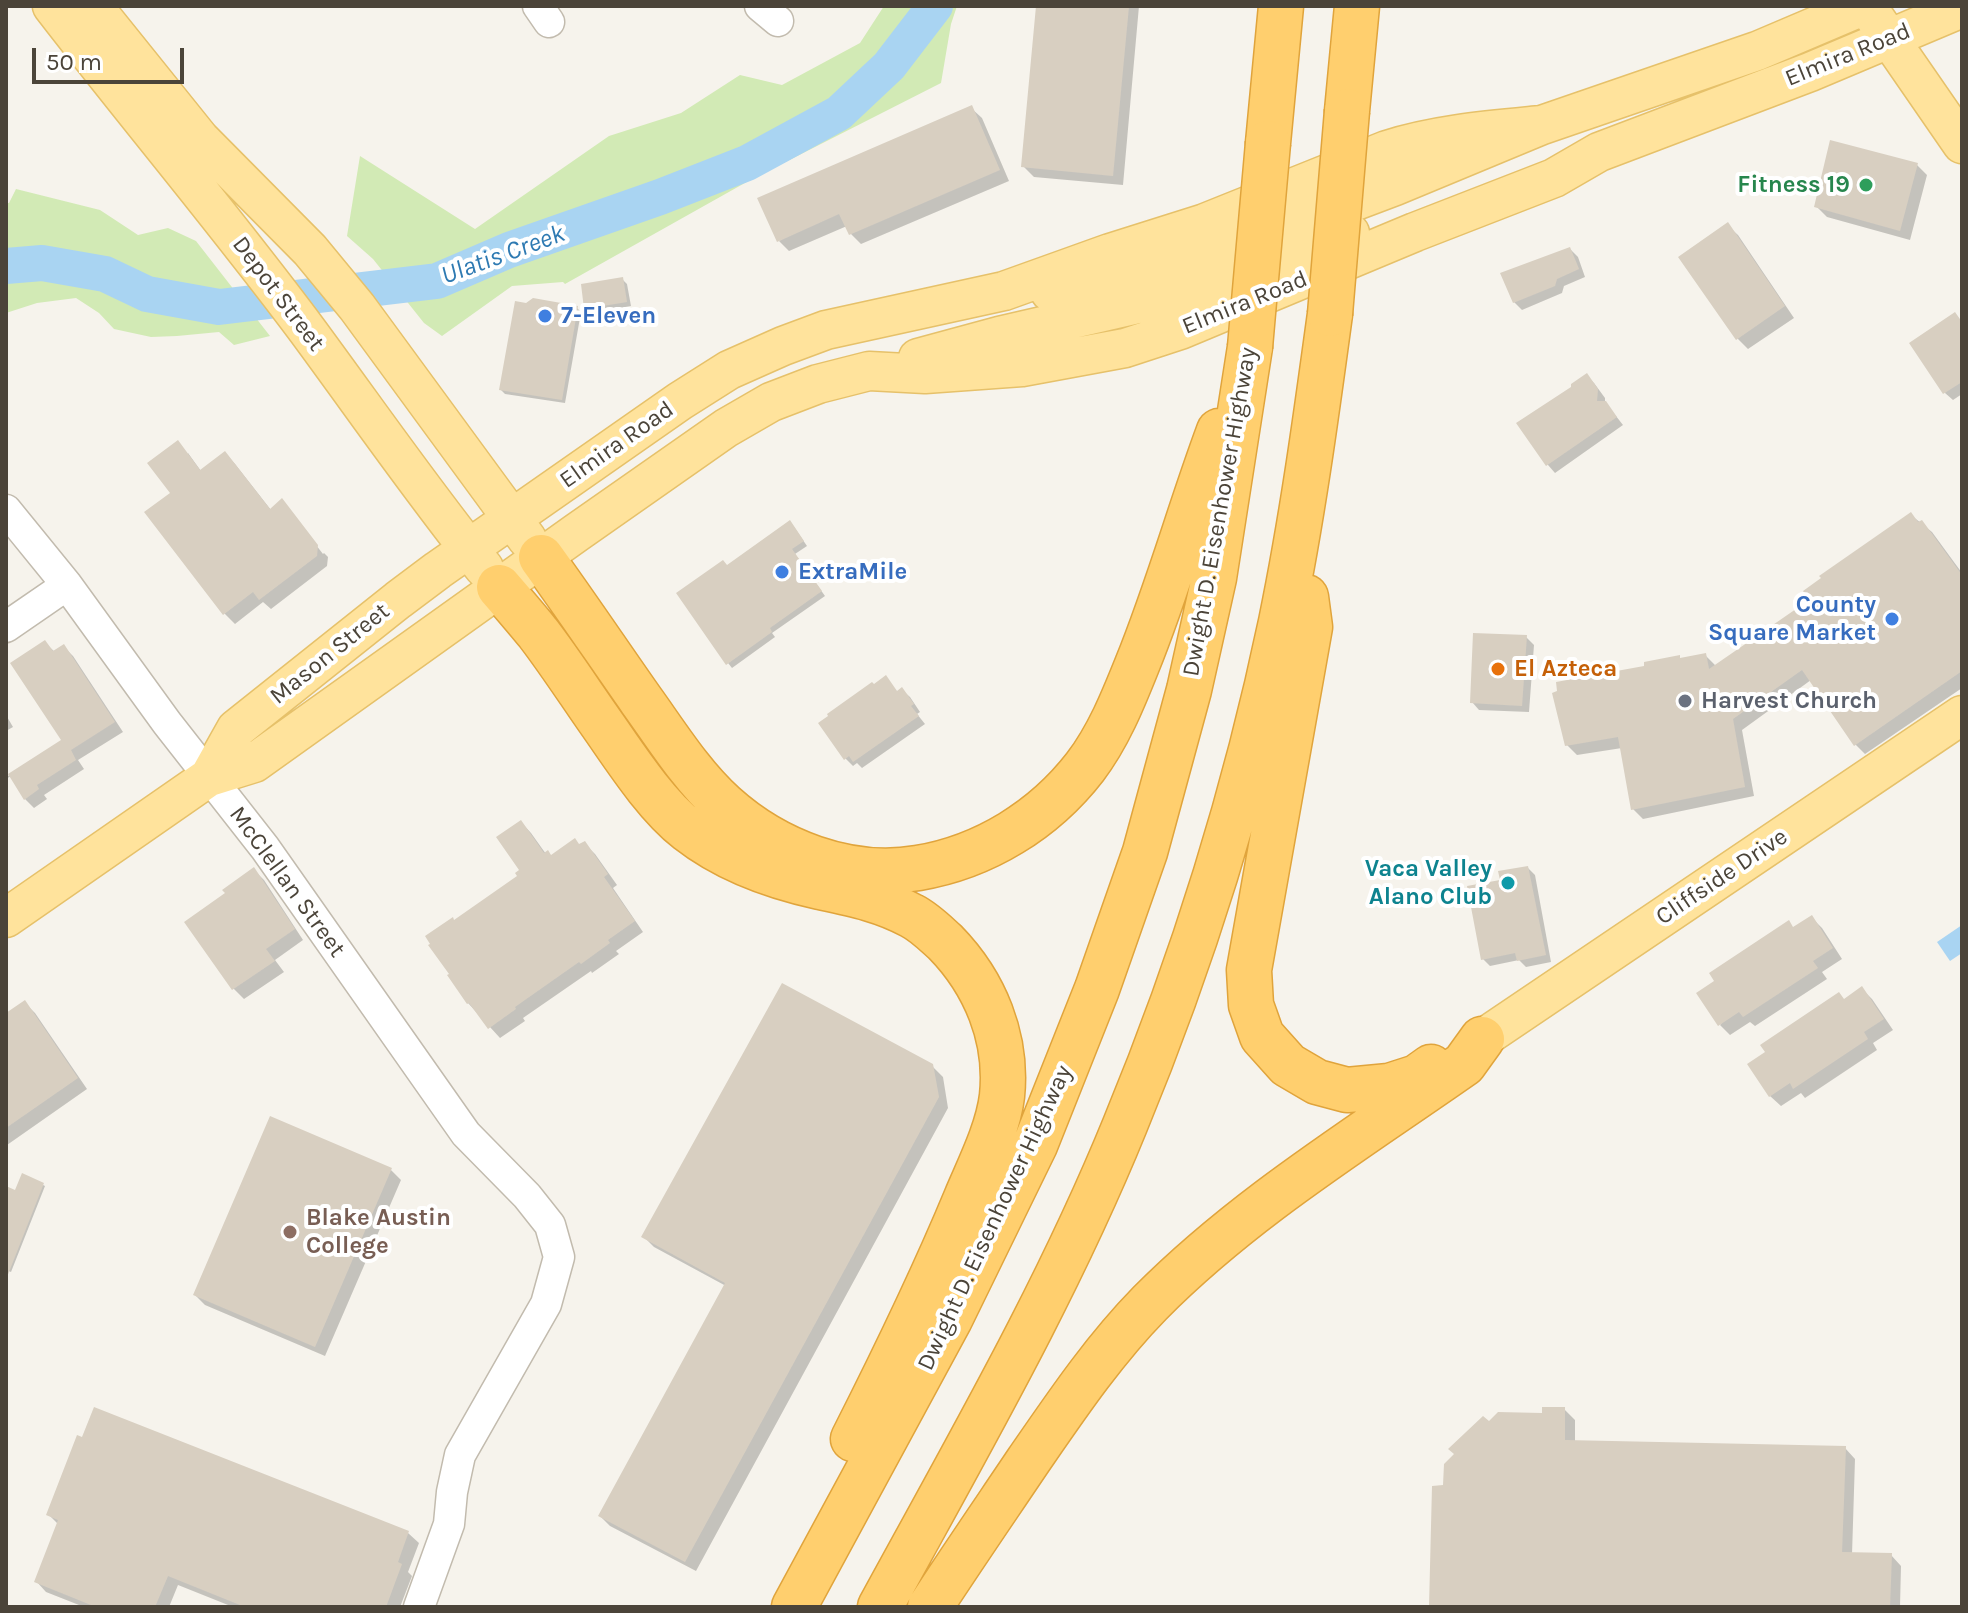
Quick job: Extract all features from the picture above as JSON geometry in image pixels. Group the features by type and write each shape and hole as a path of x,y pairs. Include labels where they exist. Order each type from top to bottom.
{"highway":[{"name":"Dwight D. Eisenhower Highway","path":"794,1607 957,1306 1035,1145 1097,989 1145,852 1189,690 1214,578 1250,347 1281,6"},
{"path":"880,1607 1075,1240 1170,1012 1212,888 1249,758 1298,530 1330,314 1357,6"},
{"path":"541,557 674,747 723,804 761,834 793,850 840,866 864,870 901,871 942,864 986,847 1019,829 1056,800 1086,767 1107,732 1152,630 1198,487 1250,347"},
{"path":"1298,530 1310,627 1249,970 1251,1005 1262,1036 1288,1065 1317,1082 1347,1090 1389,1086 1417,1077 1452,1052 1482,1039"},
{"path":"499,587 537,632 632,767 687,830 727,855 778,876 887,903 916,918 959,957 979,984 994,1019 1002,1053 1002,1097 990,1141 940,1260 834,1475 782,1607"},
{"path":"930,1607 1081,1383 1151,1302 1205,1252 1262,1206 1464,1064 1482,1039"}],"main road":[{"name":"Depot Street","path":"52,6 308,331 405,467 499,587"},
{"name":"Depot Street","path":"93,6 200,139 310,250 357,307 541,557"},
{"path":"1865,6 1962,144"},
{"name":"Elmira Road","path":"468,549 680,401 729,370 783,346 826,330 1004,291 1069,290 1121,281 1207,257 1432,171 1542,125 1757,51 1865,6"},
{"name":"Elmira Road","path":"499,587 726,428 761,408 818,384 1210,285 1525,167 1599,152 1891,39 1962,8"},
{"name":"Mason Street","path":"209,777 236,729 398,600 468,549"},
{"name":"Mason Street","path":"6,918 209,777 254,763 499,587"},
{"name":"Cliffside Drive","path":"1482,1039 1962,715"}],"street":[{"name":"McClellan Street","path":"6,510 67,585 277,864 466,1134 527,1196 550,1225 559,1257 546,1304 460,1455 449,1524 419,1607"},
{"path":"6,627 67,585"}],"green space":[{"path":"884,6 957,6 941,83 752,179 565,284 512,286 442,336 424,323 373,259 347,236 360,156 475,229 609,136 681,113 740,75 782,85 860,43"},
{"path":"16,189 100,210 138,235 168,228 196,241 270,336 234,345 219,332 151,337 114,329 99,313 76,298 37,303 6,313 6,203 9,203"}],"water":[{"path":"1962,925 1962,953 1950,961 1937,942"}],"building":[{"path":"1036,6 1129,6 1113,176 1021,167"},
{"path":"972,105 1000,170 849,235 839,214 777,242 757,198"},
{"name":"Fitness 19","path":"1830,140 1918,163 1900,231 1814,207"},
{"path":"1728,222 1785,306 1736,340 1678,257"},
{"path":"1570,247 1579,269 1557,279 1555,286 1513,303 1500,273"},
{"path":"623,277 627,302 584,309 581,284"},
{"path":"533,298 578,306 562,400 499,390 515,301 526,303"},
{"path":"1955,312 1962,322 1962,382 1943,394 1909,343"},
{"path":"1587,373 1598,389 1597,401 1606,401 1617,417 1546,466 1516,423"},
{"path":"178,440 200,470 225,451 270,509 282,498 318,545 317,556 259,600 253,592 223,615 144,512 170,493 147,463"},
{"path":"1911,512 1918,522 1922,520 1962,575 1962,671 1854,746 1802,670 1733,719 1745,787 1631,810 1618,737 1565,746 1552,693 1557,691 1556,682 1644,666 1644,662 1680,655 1680,658 1706,653 1709,669 1809,600 1803,591 1821,578 1819,576"},
{"path":"790,520 804,541 792,549 822,591 770,628 772,632 726,665 676,593 723,560 727,565"},
{"name":"El Azteca","path":"1473,633 1527,635 1522,706 1470,703"},
{"path":"45,640 53,651 64,644 115,722 71,750 76,760 37,785 39,789 24,800 8,774 61,740 10,663"},
{"path":"886,675 897,691 902,687 919,716 853,762 849,756 844,760 818,723"},
{"path":"521,820 544,853 548,850 551,855 575,838 579,844 585,841 608,874 604,877 635,921 608,940 610,943 515,1007 488,1029 447,975 425,936 453,917 454,920 517,876 515,873 519,870 496,837"},
{"path":"1528,866 1546,955 1517,961 1515,953 1481,960 1467,886 1500,880 1498,871"},
{"path":"254,867 295,929 266,949 275,961 232,990 184,922 225,893 222,890"},
{"path":"1812,915 1833,948 1813,961 1818,968 1743,1017 1739,1012 1718,1026 1696,993 1714,981 1709,973 1789,920 1793,927"},
{"path":"782,983 933,1064 939,1097 685,1562 598,1516 725,1283 641,1237"},
{"path":"1862,986 1884,1019 1864,1032 1868,1039 1793,1089 1790,1083 1769,1097 1747,1064 1765,1052 1760,1045 1839,992 1844,999"},
{"path":"25,1000 78,1078 6,1128 6,1013"},
{"path":"270,1116 392,1168 315,1347 193,1295"},
{"path":"22,1173 44,1183 7,1277 6,1186 15,1190"},
{"path":"94,1407 409,1531 398,1562 402,1564 386,1607 245,1607 168,1576 155,1607 96,1607 34,1582 58,1520 46,1515 77,1435 82,1437"},
{"path":"1542,1407 1565,1407 1565,1440 1846,1446 1842,1552 1892,1553 1890,1607 1429,1607 1432,1486 1443,1485 1444,1464 1454,1454 1448,1449 1483,1416 1489,1421 1498,1412 1542,1413"}],"waterway":[{"name":"Ulatis Creek","path":"6,266 42,263 105,274 147,294 219,307 437,281 509,250 747,163 839,113 889,66 935,6"}],"place":[{"name":"Fitness 19","path":"1866,185"},
{"name":"7-Eleven","path":"545,316"},
{"name":"ExtraMile","path":"782,572"},
{"name":"County Square Market","path":"1892,619"},
{"name":"El Azteca","path":"1498,669"},
{"name":"Harvest Church","path":"1685,701"},
{"name":"Vaca Valley Alano Club","path":"1508,883"},
{"name":"Blake Austin College","path":"290,1232"}]}
